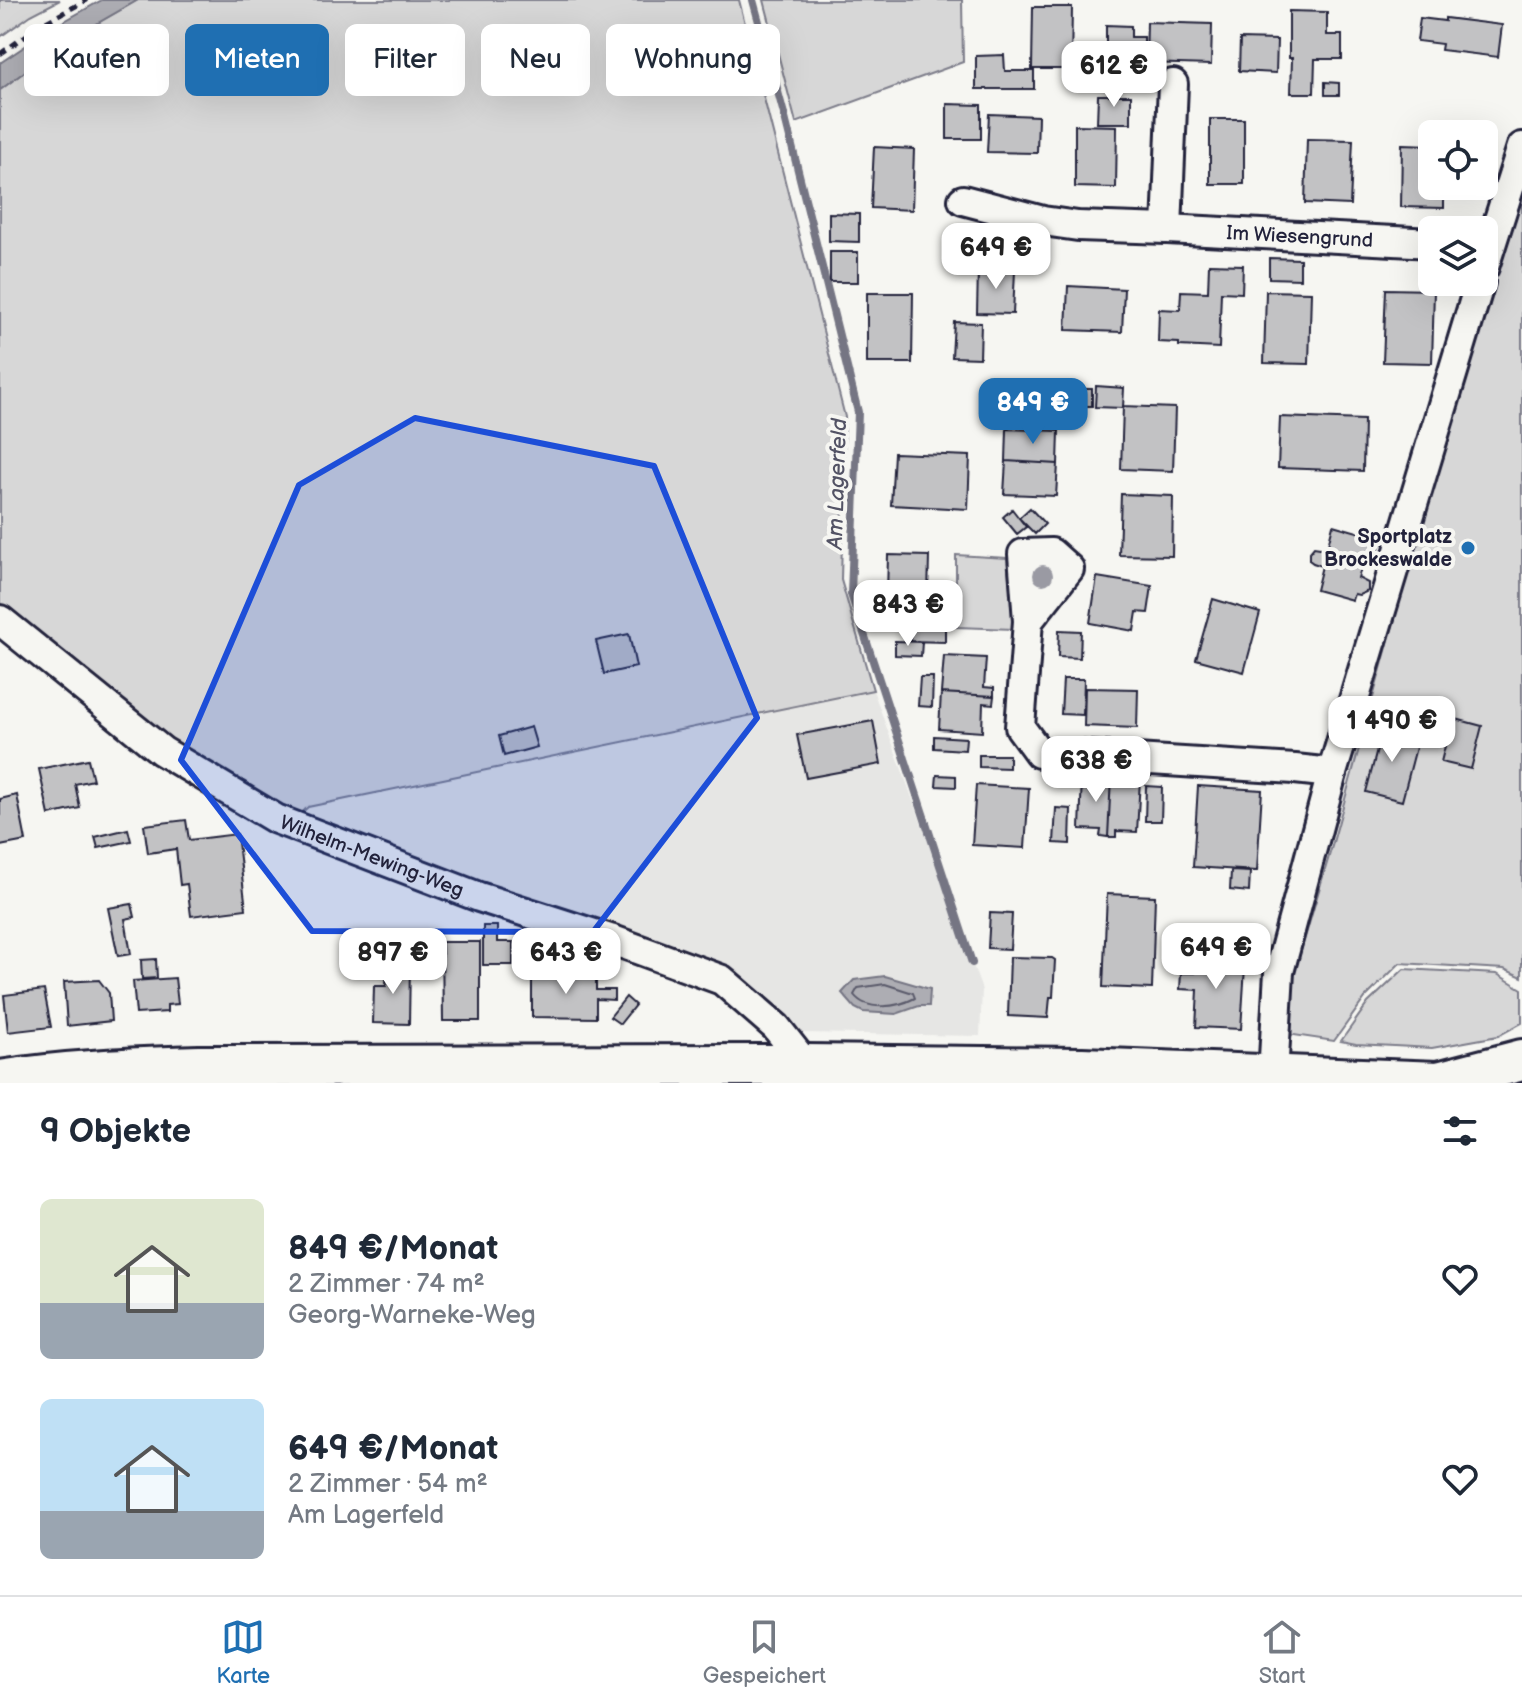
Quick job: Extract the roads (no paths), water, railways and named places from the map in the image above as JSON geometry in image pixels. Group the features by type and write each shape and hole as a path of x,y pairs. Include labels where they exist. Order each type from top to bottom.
{"street":[{"path":"1167,229 1173,84"},
{"path":"1498,218 1522,147"},
{"name":"Im Wiesengrund","path":"963,200 1043,221 1078,226 1418,242"},
{"path":"1273,1075 1279,972 1332,773 1476,296"},
{"name":"Wilhelm-Mewing-Weg","path":"0,620 162,751 276,819 479,897 610,939 722,980 776,1027 806,1065"},
{"path":"1028,621 1020,727 1039,753 1332,773"},
{"path":"0,1081 78,1072 199,1066 806,1065 1082,1068 1438,1082 1522,1060"}],"water":[{"path":"102,0 138,0 96,24 59,24"},
{"path":"24,47 24,72 0,90 0,63"},
{"path":"885,976 930,989 929,1006 896,1014 863,1012 855,1008 842,993 854,980"}],"waterway":[{"name":"Am Lagerfeld","path":"753,0 858,412 851,594 972,963"}],"place":[{"name":"Sportplatz Brockeswalde","path":"1468,548"}]}
